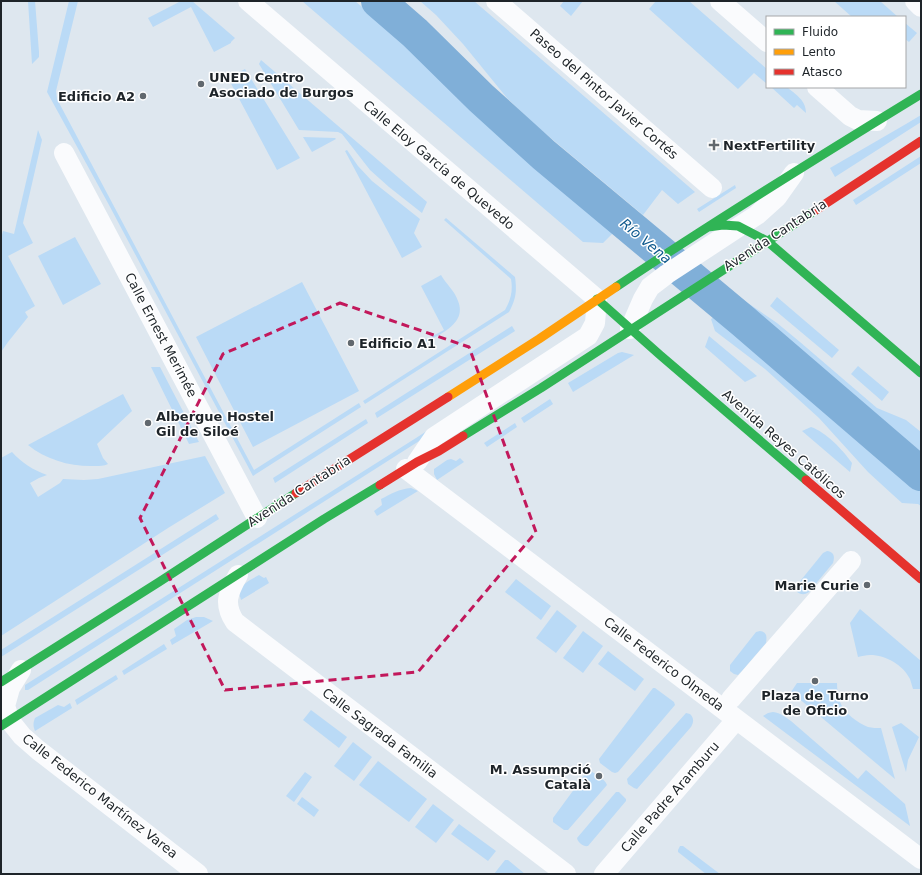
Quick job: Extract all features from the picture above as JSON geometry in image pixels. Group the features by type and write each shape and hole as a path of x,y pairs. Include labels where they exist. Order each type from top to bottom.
{"main road":[{"name":"Avenida Cantabria","path":"685,252 708,227 921,94"},
{"name":"Avenida Cantabria","path":"5,723 324,519 439,451 534,392 921,141"},
{"path":"708,227 722,225 738,226 767,241 921,373"},
{"name":"Avenida Cantabria","path":"1,682 539,339 597,300 655,272"},
{"name":"Calle Eloy García de Quevedo","path":"597,300 630,329"},
{"name":"Avenida Reyes Católicos","path":"630,329 921,579"}],"street":[{"name":"Calle Eloy García de Quevedo","path":"248,1 597,300"},
{"name":"Paseo del Pintor Javier Cortés","path":"496,1 712,188"},
{"path":"720,1 766,41"},
{"path":"914,1 921,7"},
{"path":"818,88 850,116 858,120 877,121"},
{"name":"Calle Ernest Merimée","path":"64,153 257,518"},
{"name":"Avenida Cantabria","path":"630,329 650,287 655,272 685,252 738,226 756,215 777,197 794,172"},
{"name":"Avenida Cantabria","path":"412,466 434,437 588,336 594,323 597,300"},
{"name":"Calle Federico Olmeda","path":"412,466 736,720 921,859"},
{"path":"731,699 851,561"},
{"name":"Calle Sagrada Familia","path":"238,575 231,586 228,597 230,614 235,622 566,874"},
{"name":"Calle Federico Martínez Varea","path":"22,670 10,688 5,706 5,723 198,874"},
{"name":"Calle Padre Aramburu","path":"604,874 736,720"}],"highlighted area":[{"path":"340,303 469,347 536,532 418,672 225,690 140,518 223,354"}],"shaded area":[{"path":"28,1 35,1 39,52 39,57 32,64"},
{"path":"69,1 78,1 56,91 57,99 254,470 359,403 361,407 253,476 109,205 47,92"},
{"path":"181,1 192,1 235,38 231,43 214,52 191,7 153,27 148,18"},
{"path":"302,1 355,1 531,151 629,237 622,241 613,233 603,243 583,242"},
{"path":"420,1 474,1 695,192 678,204 662,190 643,215 534,124 507,98 463,44 436,15"},
{"path":"564,1 583,1 571,16 560,6"},
{"path":"656,1 689,1 766,68 766,83 754,73 738,89 649,9"},
{"path":"834,1 880,1 897,16 851,16"},
{"path":"906,24 917,33 909,42 906,40"},
{"path":"261,60 427,202 422,213 370,170 342,134 338,132 299,130 259,64"},
{"path":"245,69 300,158 277,170 228,78"},
{"path":"772,88 788,88 802,101 806,108 806,113 797,105 794,108"},
{"path":"921,115 921,122 835,177 830,168"},
{"path":"38,130 42,140 23,223 33,243 8,256 35,306 25,312 28,317 1,352 1,238 3,231 14,234"},
{"path":"303,137 335,138 336,139 312,152"},
{"path":"347,150 358,166 372,181 420,219 414,233 422,247 402,258 345,151"},
{"path":"921,156 921,163 856,205 853,200"},
{"path":"735,185 736,188 699,212 697,209"},
{"path":"446,218 515,277 515,299 509,312 365,404 363,401 505,310 509,302 512,291 511,279 444,220"},
{"path":"75,237 101,284 63,305 38,256"},
{"path":"441,275 457,297 460,309 459,317 449,329 420,345 419,343 444,330 421,286"},
{"path":"302,282 359,391 253,447 196,337"},
{"path":"777,297 839,350 832,358 770,306"},
{"path":"742,299 777,323 877,408 906,420 921,432 921,506 918,504 902,503 868,472 819,418 765,369 715,331 711,319"},
{"path":"512,326 515,331 377,418 375,413"},
{"path":"709,336 757,376 745,382 705,347"},
{"path":"622,352 634,355 573,392 568,383"},
{"path":"529,365 471,408 28,690 25,690 25,685"},
{"path":"858,366 889,392 882,401 851,374"},
{"path":"151,367 160,367 199,442 189,444"},
{"path":"123,394 132,411 97,444 103,458 108,464 102,466 86,466 68,464 43,455 28,445"},
{"path":"550,399 553,404 524,423 521,418"},
{"path":"366,419 368,423 275,483 273,478"},
{"path":"515,423 517,427 487,447 484,443"},
{"path":"811,427 817,429 828,437 844,453 852,463 850,472 802,431"},
{"path":"12,452 28,466 47,475 30,483 38,497 60,483 63,479 98,479 205,456 225,493 1,636 1,458"},
{"path":"460,458 464,462 437,480 434,474 434,469 447,460 451,459 456,461"},
{"path":"411,488 418,491 377,516 374,511 382,505 381,499 399,491"},
{"path":"216,514 219,519 1,657 1,650"},
{"path":"827,551 831,552 833,555 833,563 809,592 806,594 800,594 797,592 797,585 823,553"},
{"path":"259,575 264,578 266,577 269,583 241,600 239,593 242,587 247,582"},
{"path":"516,579 551,606 541,620 505,592"},
{"path":"860,609 921,661 921,689 913,689 910,679 903,669 888,659 876,655 858,657 850,623"},
{"path":"557,610 577,626 556,653 536,638"},
{"path":"196,617 204,617 213,621 172,645 170,640 176,636 174,629 187,620"},
{"path":"583,631 603,646 583,673 563,658"},
{"path":"756,632 764,632 766,635 766,643 738,675 734,674 730,671 730,665"},
{"path":"164,644 167,649 124,675 122,671"},
{"path":"608,651 644,679 635,691 598,664"},
{"path":"116,675 118,679 77,705 75,700"},
{"path":"797,683 837,683 840,702 848,714 868,727 881,728 895,779 791,692"},
{"path":"653,688 674,702 675,705 618,772 612,772 600,763 599,759"},
{"path":"70,703 72,708 35,731 35,718 58,705 64,707"},
{"path":"311,710 347,737 339,748 303,720"},
{"path":"773,712 781,714 791,721 858,779 866,770 905,804 910,826 763,716"},
{"path":"686,713 690,714 693,719 691,727 637,789 628,784 627,779"},
{"path":"901,723 919,737 908,760 906,772 892,727"},
{"path":"353,742 372,757 354,781 334,766"},
{"path":"378,761 427,799 409,822 359,785"},
{"path":"589,771 602,779 607,785 568,830 564,830 553,822 553,818"},
{"path":"305,772 312,777 294,802 286,796"},
{"path":"616,792 619,792 626,799 626,801 588,846 581,844 577,838"},
{"path":"302,797 319,810 314,817 297,804"},
{"path":"433,804 454,820 436,843 415,827"},
{"path":"459,824 496,851 488,861 451,834"},
{"path":"680,846 683,846 720,874 706,874 678,852"},
{"path":"505,860 508,860 525,874 494,874"}],"waterway":[{"name":"Río Vena","path":"378,1 415,33 481,98 544,155 743,321 921,474"}],"traffic: fast":[{"path":"616,287 691,237 921,94"},
{"path":"463,436 541,388 816,210"},
{"path":"708,227 723,225 738,226 767,241 921,373"},
{"path":"597,299 806,480"},
{"path":"1,726 324,519 380,485"},
{"path":"1,682 296,493"}],"traffic: slow":[{"path":"448,397 539,339 616,287"}],"traffic: jam":[{"path":"816,210 921,141"},
{"path":"296,493 448,397"},
{"path":"380,485 463,436"},
{"path":"806,480 921,579"}],"place":[{"name":"UNED Centro Asociado de Burgos","path":"201,84"},
{"name":"Edificio A2","path":"143,96"},
{"name":"NextFertility","path":"714,145"},
{"name":"Edificio A1","path":"351,343"},
{"name":"Albergue Hostel Gil de Siloé","path":"148,423"},
{"name":"Marie Curie","path":"867,585"},
{"name":"Plaza de Turno de Oficio","path":"815,681"},
{"name":"M. Assumpció Català","path":"599,776"}]}
